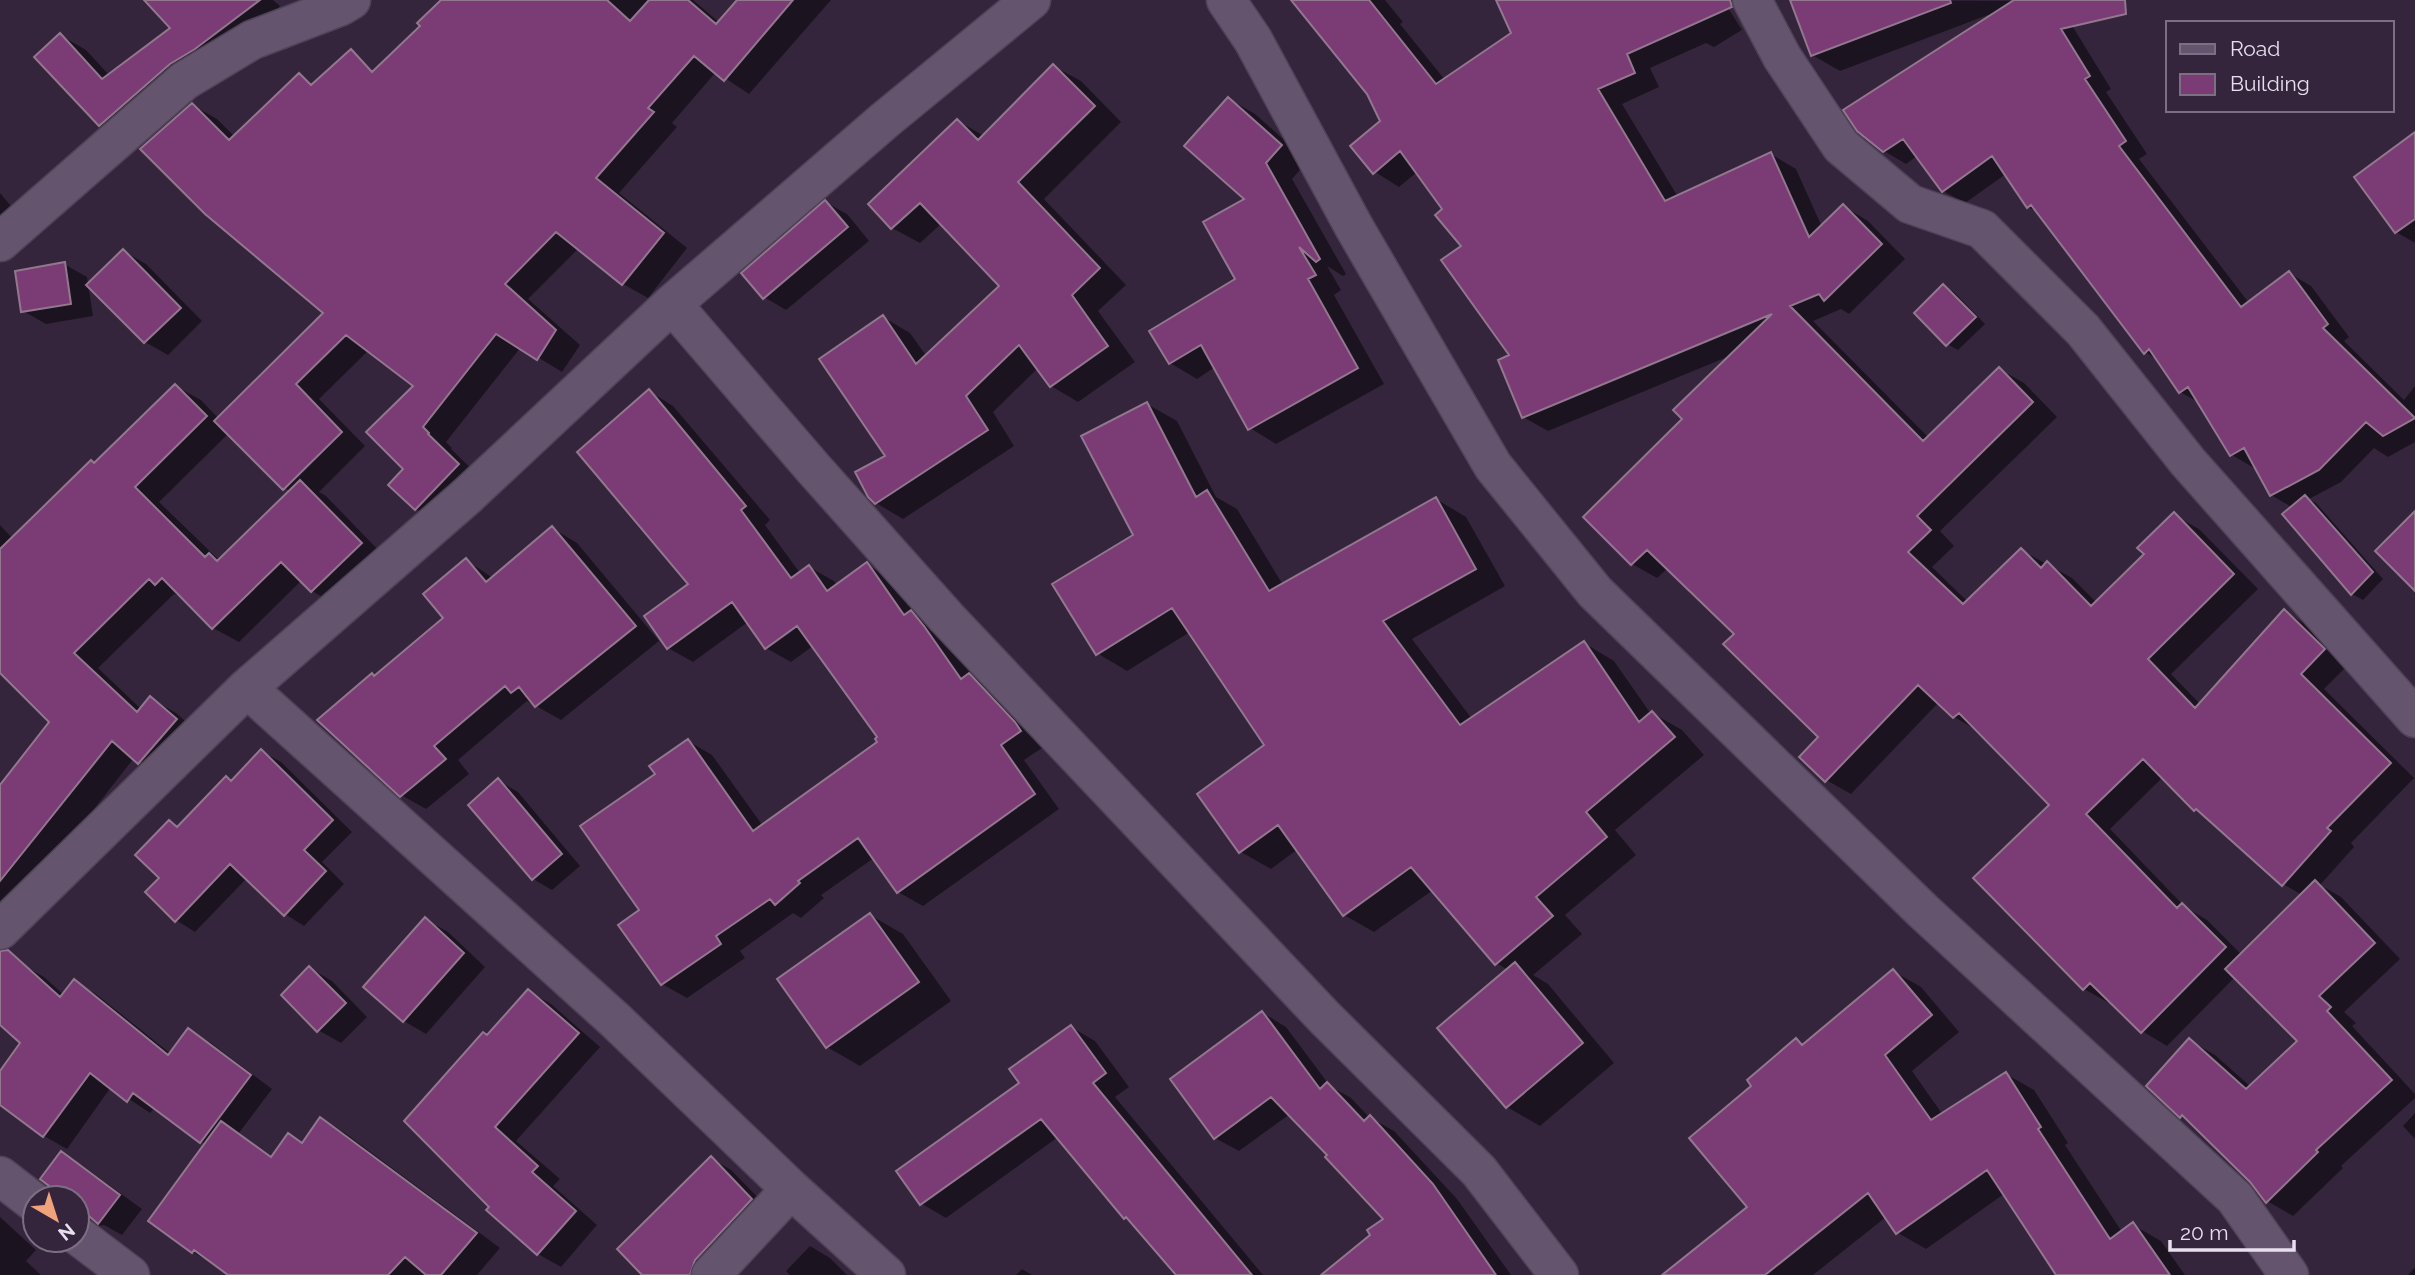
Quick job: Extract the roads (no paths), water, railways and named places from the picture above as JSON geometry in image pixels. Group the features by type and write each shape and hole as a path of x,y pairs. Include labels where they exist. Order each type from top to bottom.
{"street":[{"path":"0,242 184,80 252,40 351,0"},
{"path":"0,930 247,688 467,496 672,304 885,120 1031,0"},
{"path":"1226,0 1253,40 1354,227 1493,466 1595,592 1923,911 2235,1198 2289,1275"},
{"path":"1752,0 1782,57 1841,146 1910,204 1982,229 2083,330 2188,462 2415,718"},
{"path":"672,304 804,458 946,617 1325,1018 1479,1171 1559,1275"},
{"path":"247,688 615,1020 791,1189 886,1275"},
{"path":"0,1176 21,1192"},
{"path":"711,1275 791,1189"},
{"path":"91,1246 130,1275"}]}
